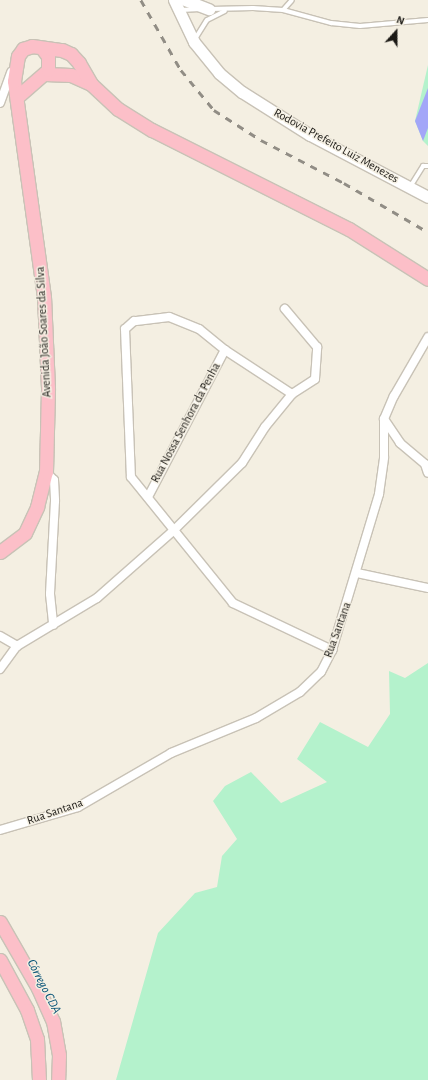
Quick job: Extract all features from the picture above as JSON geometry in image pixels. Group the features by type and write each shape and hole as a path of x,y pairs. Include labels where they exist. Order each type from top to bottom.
{"main road":[{"path":"185,0 209,9"},
{"name":"Rodovia Prefeito Luiz Menezes","path":"175,5 194,42 219,73 242,92 310,135 428,196"},
{"path":"91,84 71,75 30,79 19,72 16,60 23,49 32,46 62,50 71,54 91,84 118,109 152,130 349,229 428,280"},
{"path":"17,97 40,77 50,61 42,48"},
{"name":"Avenida João Soares da Silva","path":"0,552 25,534 37,507 46,472 48,388 44,297 14,81 16,60"},
{"path":"0,922 38,988 53,1021 59,1055 58,1080"},
{"path":"0,960 27,1010 37,1039 39,1079"}],"street":[{"path":"1,101 16,60"},
{"path":"1,101 11,94 17,97"},
{"path":"0,669 17,646 97,598 173,531 242,462 265,427 292,394 315,379 317,347 285,309"},
{"name":"Rua Nossa Senhora da Penha","path":"292,394 225,350 199,330 169,317 134,321 125,329 130,477 148,497 173,531 233,603 332,650"},
{"name":"Rua Santana","path":"0,830 78,807 171,753 256,718 300,692 321,672 332,650 357,573 379,494 384,457 384,419 394,396 428,337"},
{"name":"Rua Nossa Senhora da Penha","path":"148,497 225,350"},
{"path":"384,419 400,444 427,465 428,473"},
{"path":"46,472 54,480 55,501 50,594 54,624"},
{"path":"357,573 428,588"},
{"path":"0,636 17,646"}],"lane":[{"path":"283,10 292,0"},
{"path":"175,5 226,10 253,8 283,10 331,22 360,26 428,20"},
{"path":"194,42 208,20 226,10"},
{"path":"410,187 423,166 428,166"}],"green space":[{"path":"428,65 428,146 423,141 415,121"},
{"path":"428,663 428,1080 116,1080 158,933 195,893 217,887 222,856 237,839 213,801 225,786 251,772 281,803 327,782 297,759 320,722 368,747 390,714 389,671 405,678"}],"building":[{"path":"428,88 428,128 423,141 415,121"}],"railway":[{"path":"141,0 181,70 214,110 261,140 344,183 428,232"}],"water label":[{"name":"Córrego CDA","path":"43,987"}]}
